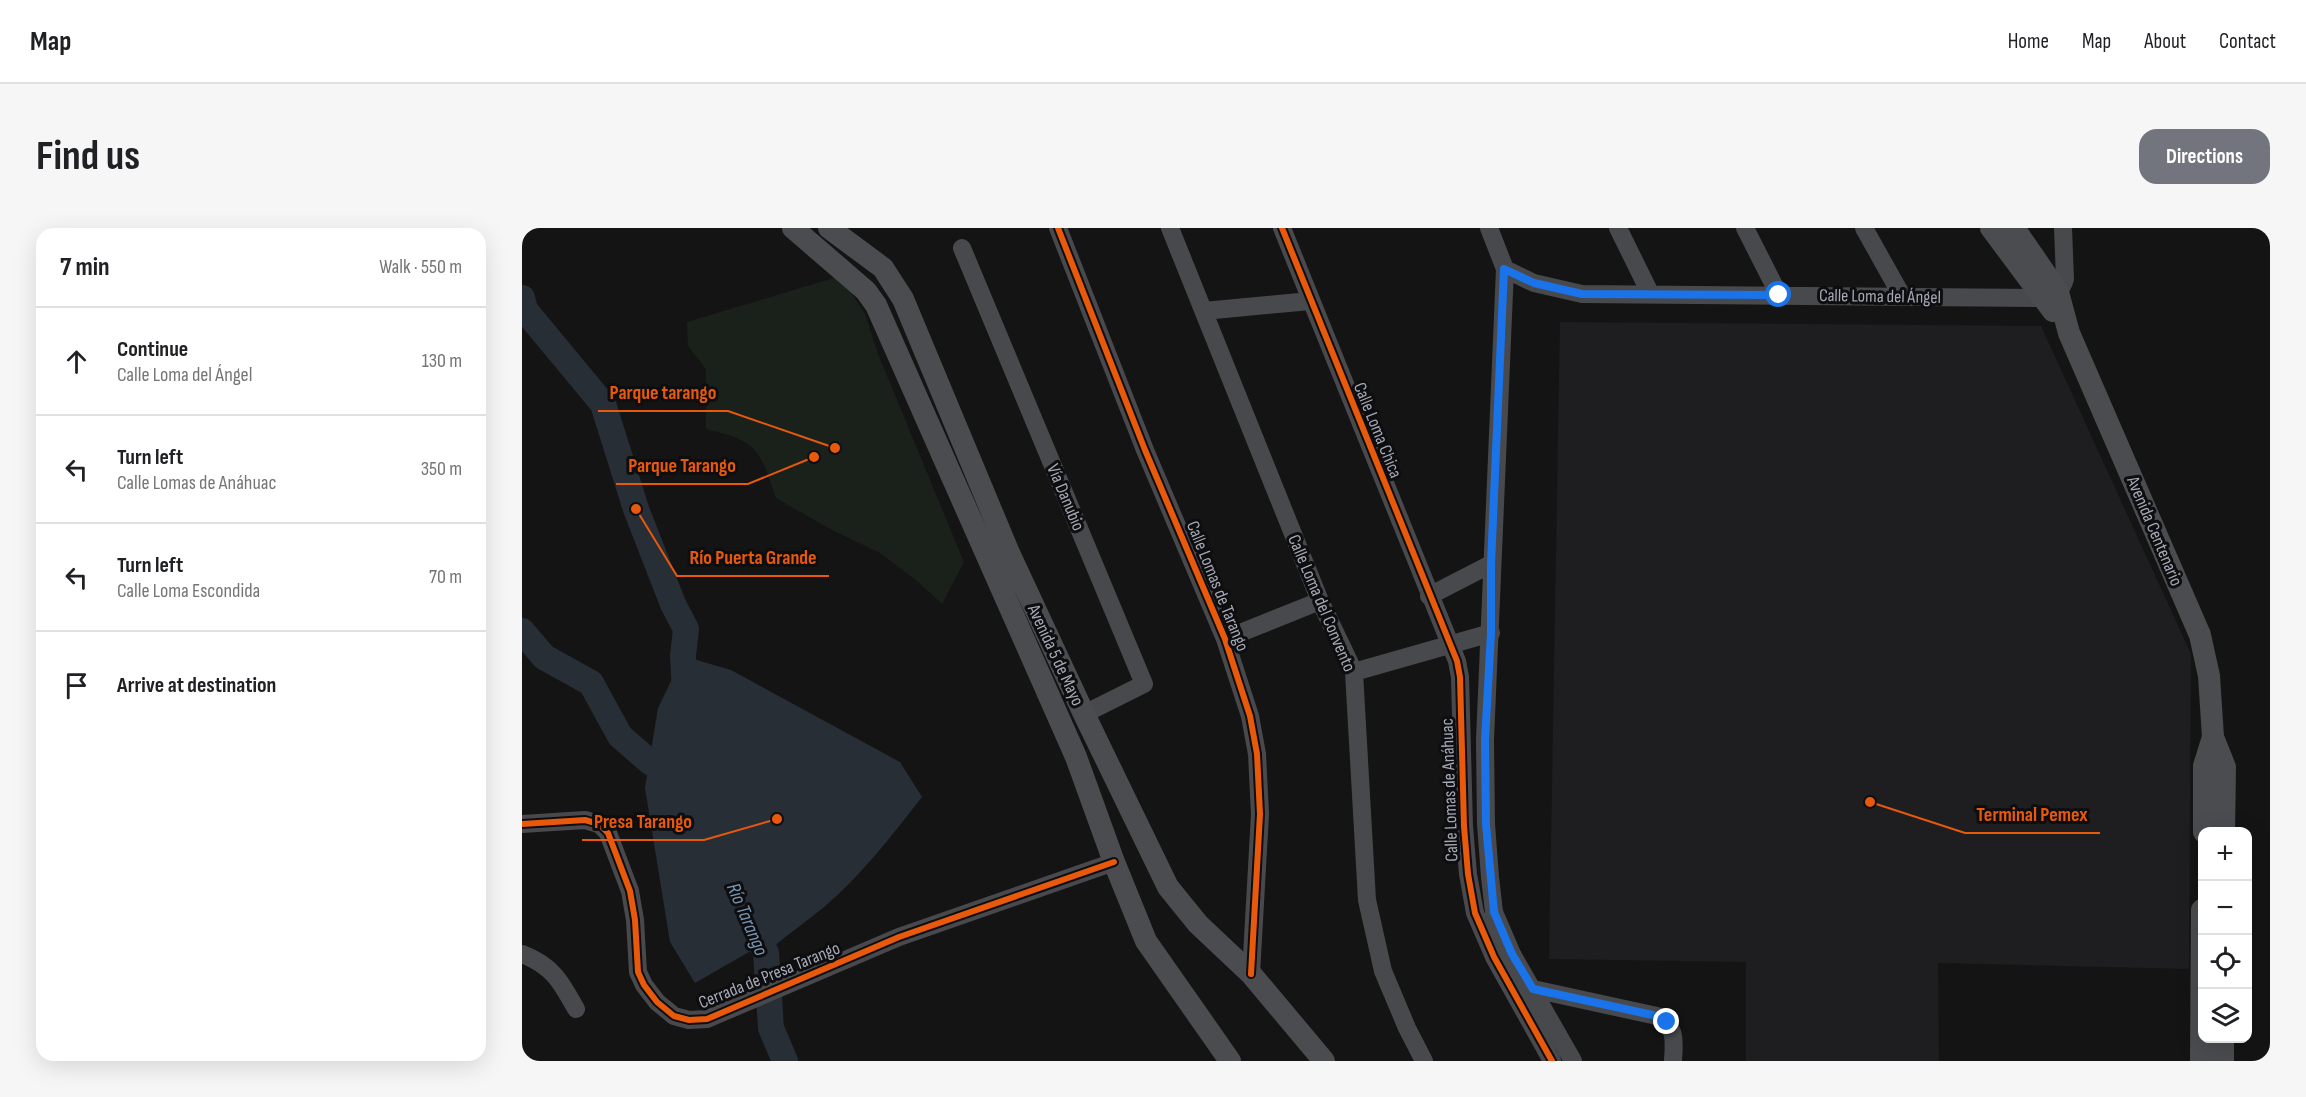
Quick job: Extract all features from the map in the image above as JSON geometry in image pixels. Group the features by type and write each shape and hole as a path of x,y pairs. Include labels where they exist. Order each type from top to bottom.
{"main road":[{"name":"Avenida 5 de Mayo","path":"793,228 866,291 876,305 1076,757 1114,862 1146,941 1230,1061"},
{"name":"Avenida 5 de Mayo","path":"829,228 883,268 903,298 1009,553 1168,887 1198,924 1251,974 1324,1061"},
{"name":"Avenida Centenario","path":"1991,228 2051,295"},
{"name":"Avenida Centenario","path":"2014,228 2069,333 2200,634 2209,676 2213,737 2224,767 2224,827"},
{"name":"Avenida Centenario","path":"2204,827 2204,766 2213,737"},
{"path":"2201,1061 2202,935"},
{"path":"2223,1043 2223,1061"}],"street":[{"name":"Calle Lomas de Tarango","path":"1058,228 1145,450 1225,639 1250,716 1257,754 1260,814 1251,974"},
{"name":"Calle Loma del Convento","path":"1170,228 1320,601 1354,672 1367,900 1383,970 1407,1028 1425,1061"},
{"name":"Calle Loma Chica","path":"1282,228 1449,644"},
{"name":"Calle Lomas de Anáhuac","path":"1489,228 1504,269 1485,740 1486,824 1490,877 1494,912 1512,954 1573,1061"},
{"path":"1618,228 1650,293"},
{"path":"1745,228 1779,295"},
{"path":"1864,228 1902,296"},
{"path":"2051,295 2065,279 2063,228"},
{"name":"Vía Danubio","path":"962,248 1144,684 1084,714"},
{"name":"Calle Loma del Ángel","path":"1504,269 1534,283 1582,294 2051,295"},
{"path":"1204,311 1310,301"},
{"path":"1429,596 1491,564"},
{"path":"1225,639 1320,601"},
{"path":"1354,672 1491,633"},
{"name":"Calle Lomas de Anáhuac","path":"1449,644 1460,677 1464,826 1468,874 1475,913 1494,957 1552,1061"},
{"name":"Cerrada de Presa Tarango","path":"522,824 585,820 599,824 608,833 630,891 635,920 638,972 644,985 657,1002 674,1016 689,1020 707,1019 899,937 1114,862"},
{"path":"522,954 540,961 554,974 576,1009"},
{"path":"1533,989 1657,1016 1667,1022 1672,1031 1673,1061"}],"shaded area":[{"path":"834,278 850,291 865,314 878,354 964,562 942,604 916,580 880,553 832,530 776,498 766,469 755,450 737,438 706,429 706,369 688,346 687,322"},
{"path":"1560,322 2041,326 2191,654 2189,969 1938,963 1939,1061 1746,1061 1746,962 1549,959"}],"water":[{"path":"683,656 731,670 900,762 922,797 864,868 824,907 766,953 749,952 695,983 670,942 645,788 658,708"}],"waterway":[{"path":"522,298 525,310 603,404 636,509 673,604 686,629 683,656 685,692"},
{"path":"522,631 544,657 591,683 620,736 650,762 679,780"},
{"name":"Río Tarango","path":"750,922 766,953 771,1028 785,1061"}],"cycle path":[{"path":"1058,228 1145,450 1225,639 1250,716 1257,754 1260,814 1251,974"},
{"path":"1282,228 1457,661 1460,677 1464,826 1468,874 1475,913 1494,957 1552,1061"},
{"path":"522,824 585,820 599,824 608,833 630,891 635,920 638,972 644,985 657,1002 674,1016 689,1020 707,1019 899,937 1114,862"}],"place":[{"name":"Parque tarango","path":"835,448"},
{"name":"Parque Tarango","path":"814,457"},
{"name":"Río Puerta Grande","path":"636,509"},
{"name":"Terminal Pemex","path":"1870,802"},
{"name":"Presa Tarango","path":"777,819"}],"route":[{"path":"1667,1022 1657,1016 1533,989 1512,954 1494,912 1486,824 1485,740 1504,269 1534,283 1582,294 1779,295"}]}
